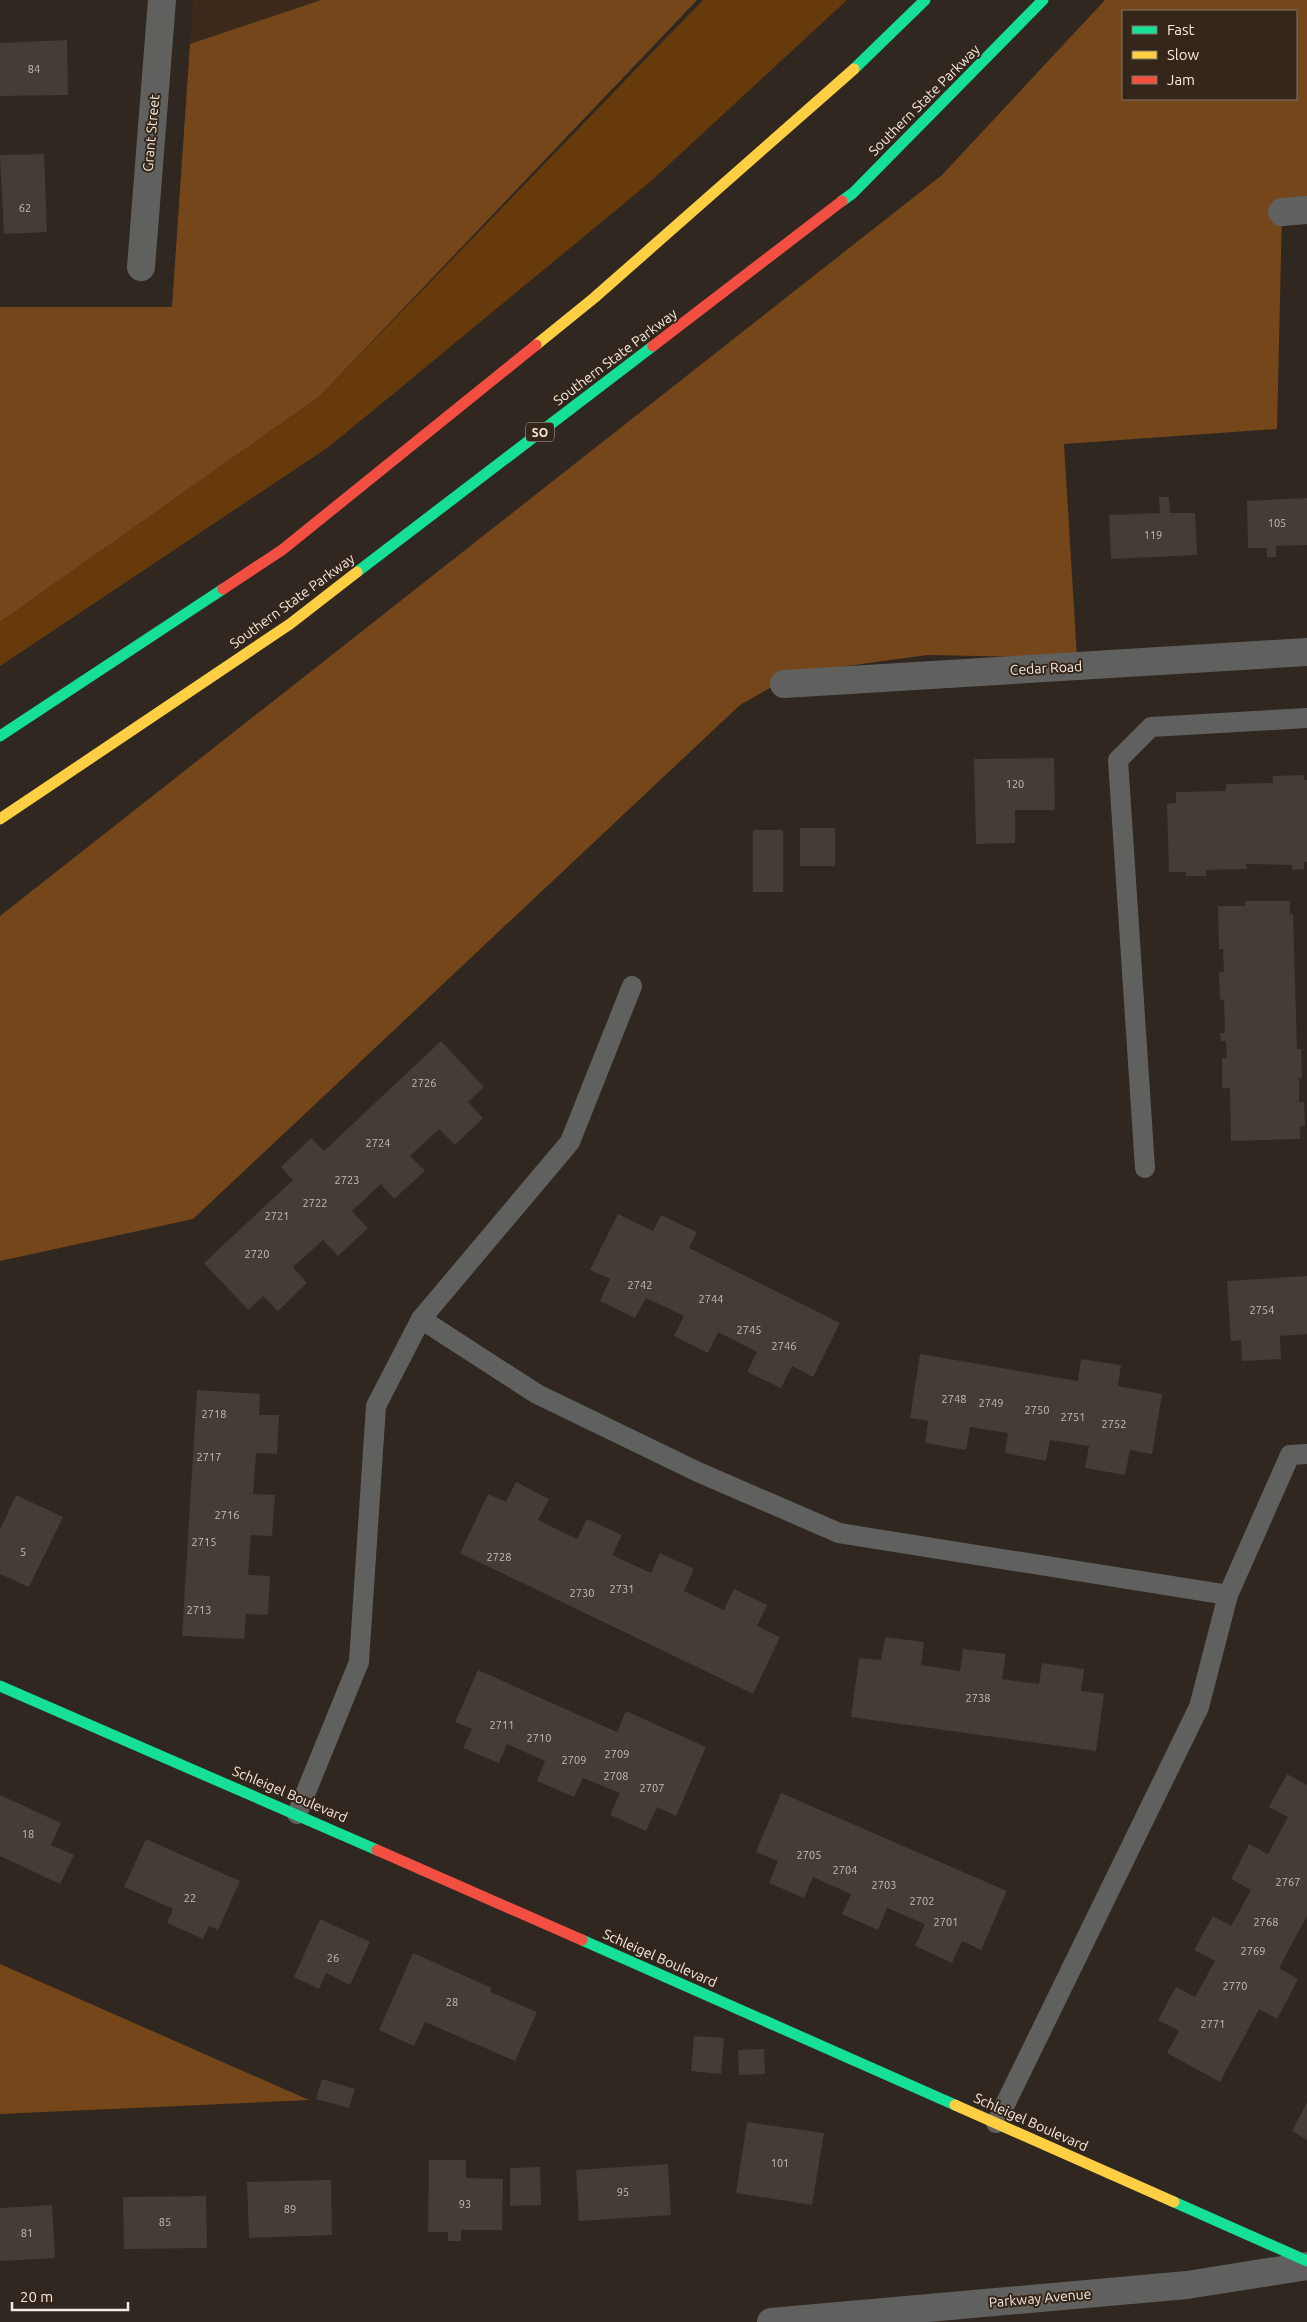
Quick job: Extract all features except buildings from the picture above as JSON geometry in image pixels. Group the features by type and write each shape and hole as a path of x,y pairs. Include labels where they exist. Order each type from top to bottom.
{"main road":[{"path":"0,736 282,550 594,298 851,72 925,0"},
{"name":"Southern State Parkway","path":"0,819 290,624 853,192 1043,0"},
{"name":"Schleigel Boulevard","path":"0,1686 297,1814 1307,2261"}],"street":[{"name":"Grant Street","path":"141,267 162,0"},
{"name":"Cedar Road","path":"784,684 1307,652"},
{"name":"Parkway Avenue","path":"771,2322 1187,2285 1307,2266"}],"lane":[{"path":"1145,1168 1118,760 1151,727 1307,718"},
{"path":"297,1814 359,1662 376,1406 421,1320 570,1142 632,986"},
{"path":"421,1320 537,1394 698,1472 840,1533 1228,1595"},
{"path":"996,2123 1199,1707 1228,1595 1290,1455 1307,1454"}],"shaded area":[{"path":"193,0 321,0 190,44"},
{"path":"321,0 697,0 320,396 0,622 0,307 172,307 190,44"},
{"path":"703,0 847,0 650,182 330,446 0,666 0,622 320,396"},
{"path":"1105,0 1307,0 1307,210 1282,212 1277,429 1064,444 1077,658 927,655 796,673 740,705 193,1219 0,1261 0,916 942,175"},
{"path":"0,1964 309,2100 0,2114"}],"traffic: fast":[{"path":"854,69 925,0"},
{"path":"842,201 853,193 1043,0"},
{"path":"357,572 653,346"},
{"path":"0,736 223,589"},
{"path":"0,1686 377,1850"},
{"path":"582,1940 955,2105"},
{"path":"1174,2202 1307,2261"}],"traffic: slow":[{"path":"536,345 594,298 854,69"},
{"path":"0,819 290,624 357,572"},
{"path":"955,2105 1174,2202"}],"traffic: jam":[{"path":"653,346 842,201"},
{"path":"223,589 282,550 536,345"},
{"path":"377,1850 582,1940"}]}
